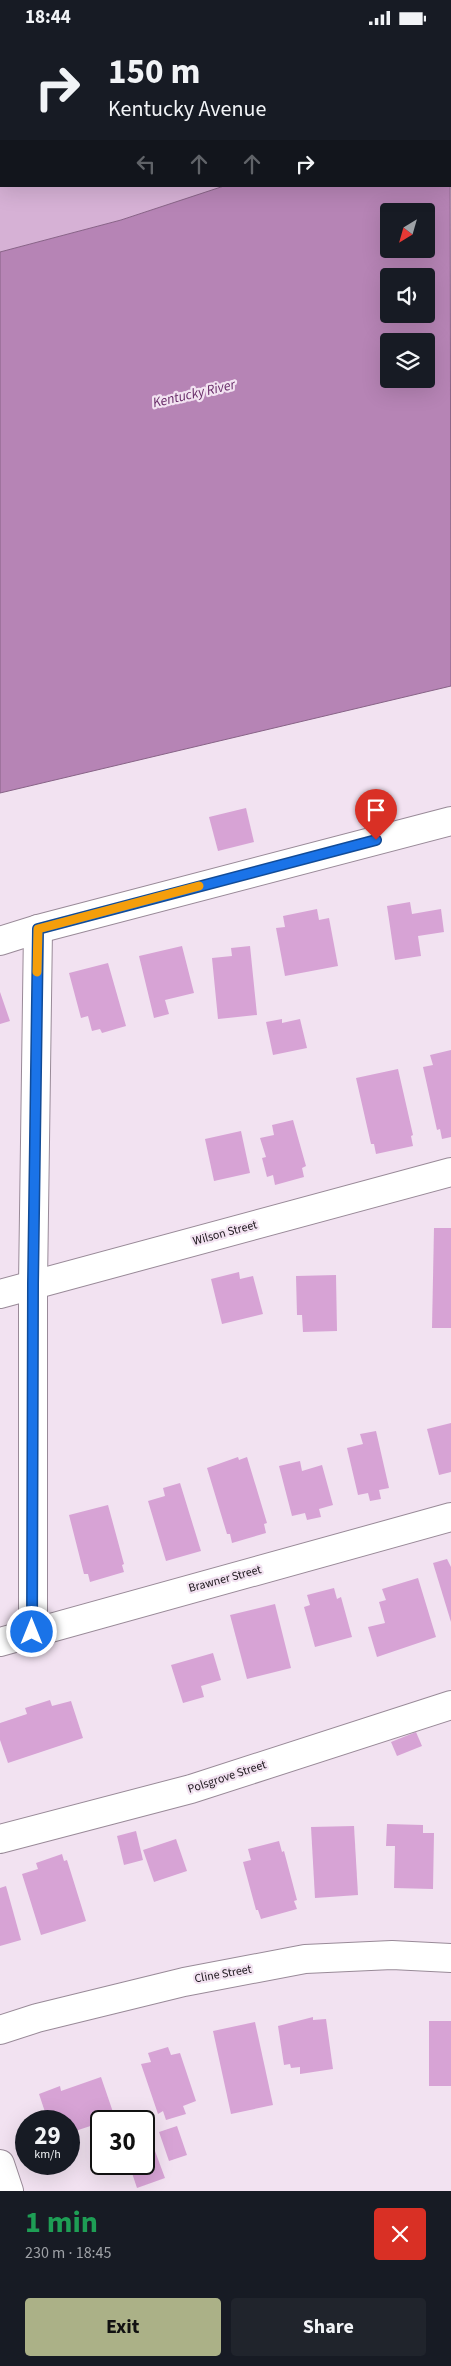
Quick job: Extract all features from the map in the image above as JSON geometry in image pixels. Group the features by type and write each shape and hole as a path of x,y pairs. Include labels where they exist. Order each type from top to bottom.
{"street":[{"path":"0,941 38,929 451,821"},
{"path":"32,1632 33,1284 38,929"},
{"name":"Wilson Street","path":"0,1294 451,1173"},
{"name":"Brawner Street","path":"0,1642 451,1517"},
{"name":"Polsgrove Street","path":"0,1839 191,1789 451,1705"},
{"name":"Cline Street","path":"0,2030 37,2018 184,1982 305,1959 392,1955 451,1958"},
{"path":"0,2164 9,2191"}],"shaded area":[{"path":"0,187 221,187 121,220 0,252"}],"water":[{"name":"Kentucky River","path":"221,187 450,187 451,686 0,793 0,252 121,220"}],"building":[{"path":"246,808 254,842 218,851 209,817"},
{"path":"410,902 412,914 441,909 444,932 418,936 421,956 395,960 387,906"},
{"path":"317,909 319,920 329,918 338,966 285,976 276,928 285,927 283,916"},
{"path":"182,946 194,993 165,1000 169,1014 154,1018 139,956"},
{"path":"250,946 257,1015 218,1019 212,958 232,956 231,948"},
{"path":"108,963 126,1026 102,1033 100,1029 92,1031 88,1016 81,1018 69,973"},
{"path":"0,992 10,1021 0,1024"},
{"path":"282,1019 282,1023 300,1019 307,1048 273,1055 266,1022"},
{"path":"451,1050 451,1137 442,1139 440,1129 437,1130 423,1067 433,1065 430,1055"},
{"path":"398,1069 413,1135 411,1136 413,1146 376,1154 374,1144 371,1144 356,1078"},
{"path":"293,1120 306,1166 302,1168 304,1177 275,1185 273,1175 267,1177 262,1158 266,1157 260,1138 274,1135 272,1125"},
{"path":"241,1131 250,1173 214,1181 205,1139"},
{"path":"434,1228 451,1228 451,1328 432,1328"},
{"path":"239,1272 240,1279 253,1276 263,1314 222,1324 211,1279"},
{"path":"336,1275 337,1331 303,1332 302,1315 297,1315 296,1276"},
{"path":"451,1423 451,1472 439,1475 427,1429"},
{"path":"376,1431 389,1488 379,1490 381,1499 370,1501 368,1493 358,1495 347,1448 363,1444 360,1434"},
{"path":"238,1457 239,1460 247,1457 267,1523 264,1524 266,1533 232,1543 230,1534 227,1534 207,1468"},
{"path":"300,1461 302,1471 322,1465 333,1505 319,1509 321,1517 307,1520 305,1513 292,1516 279,1466"},
{"path":"180,1483 201,1551 166,1561 148,1501 165,1496 163,1488"},
{"path":"108,1505 124,1564 122,1565 124,1572 90,1582 88,1574 84,1574 69,1515"},
{"path":"447,1559 451,1567 451,1622 433,1563"},
{"path":"418,1578 436,1637 377,1657 368,1627 385,1623 379,1602 386,1600 382,1589"},
{"path":"334,1588 337,1599 341,1597 352,1637 315,1647 304,1607 310,1605 307,1595"},
{"path":"275,1604 291,1668 247,1679 230,1615"},
{"path":"213,1653 221,1680 201,1686 204,1697 183,1703 171,1665"},
{"path":"50,1700 52,1706 71,1701 83,1738 8,1763 0,1740 0,1723 27,1714 25,1708"},
{"path":"416,1732 422,1746 397,1756 391,1742"},
{"path":"387,1824 423,1825 423,1833 434,1833 433,1889 394,1888 395,1846 386,1846"},
{"path":"354,1826 358,1895 315,1898 311,1827"},
{"path":"136,1831 143,1860 124,1865 117,1836"},
{"path":"176,1839 187,1871 154,1882 143,1850"},
{"path":"279,1841 282,1852 284,1851 297,1900 294,1901 297,1909 261,1919 258,1910 256,1910 243,1862 251,1860 248,1849"},
{"path":"62,1854 64,1861 67,1860 86,1921 41,1935 22,1874 38,1869 36,1863"},
{"path":"6,1886 21,1940 0,1946 0,1888"},
{"path":"313,2017 313,2020 326,2019 333,2069 300,2074 300,2067 291,2068 290,2064 284,2065 278,2026"},
{"path":"429,2021 451,2021 451,2086 429,2086"},
{"path":"255,2022 273,2105 231,2114 213,2031"},
{"path":"168,2047 171,2055 180,2053 196,2101 183,2106 186,2114 166,2120 163,2111 158,2114 141,2064 151,2062 148,2053"},
{"path":"101,2077 112,2110 90,2110 90,2126 80,2129 80,2110 44,2110 39,2094 60,2086 61,2091"},
{"path":"177,2126 187,2155 169,2161 159,2132"},
{"path":"155,2151 165,2178 137,2188 133,2175 155,2175"}],"slow traffic":[{"path":"37,972 38,929 199,886"}],"route":[{"path":"32,1632 33,1284 38,929 376,840"}]}
